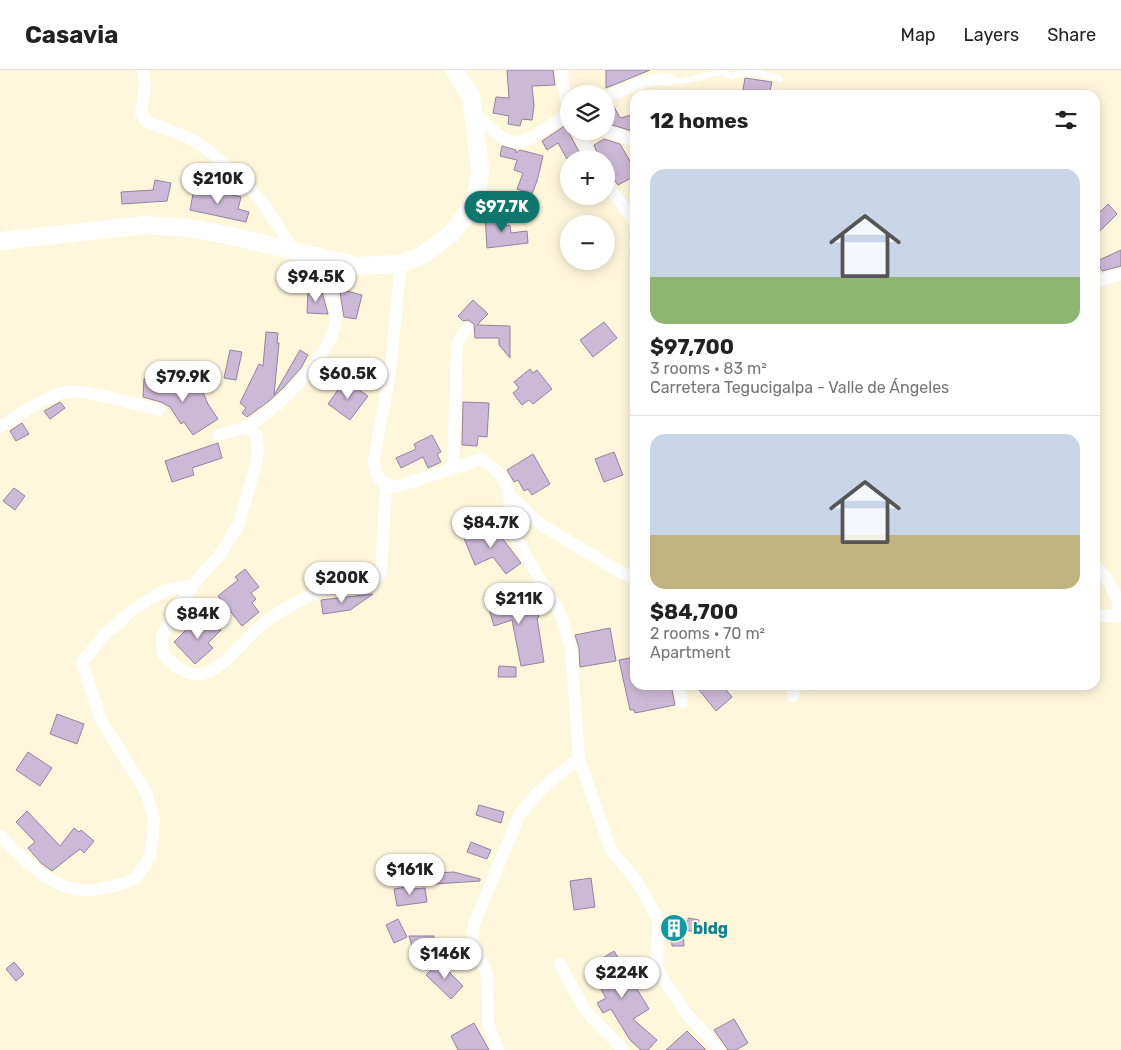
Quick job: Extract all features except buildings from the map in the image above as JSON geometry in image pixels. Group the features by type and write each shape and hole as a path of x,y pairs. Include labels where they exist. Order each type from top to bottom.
{"main road":[{"path":"0,242 145,225 188,228 358,266 401,262 420,257 452,233 476,197 480,171 471,96 454,70"}],"street":[{"path":"143,70 145,85 141,113 147,122 187,137 204,147 237,175 264,204 294,251"},
{"path":"561,70 564,85"},
{"path":"615,94 645,82 661,78 669,80"},
{"path":"473,110 497,135 508,141 521,143 560,119"},
{"path":"615,134 630,139"},
{"path":"615,195 630,216"},
{"path":"219,435 248,426 290,394 326,348 334,332 336,318 334,300 328,278 331,259"},
{"path":"401,262 390,372 374,459 374,469 378,479 386,486 396,487 481,459 496,468 508,487 511,497 512,527 516,539 560,613 571,649 573,700 579,759 611,850 636,880 658,919 657,969 686,1013 720,1050"},
{"path":"1100,280 1121,274"},
{"path":"453,467 457,344 467,328"},
{"path":"0,427 55,396 69,392 90,394 159,410"},
{"path":"248,426 256,435 258,449 243,513 231,539 220,555 193,585 178,607 162,637 163,654 175,666 188,674 204,674 225,661 258,628 272,617 322,590 370,583 377,579 382,573 386,486"},
{"path":"511,497 543,526 630,576"},
{"path":"1100,571 1107,579 1118,600 1119,617 1100,615"},
{"path":"0,836 31,867 69,888 85,891 109,888 135,880 150,857 154,820 146,792 102,720 82,662 106,633 134,609 166,590 193,585"},
{"path":"680,690 682,702"},
{"path":"498,1050 488,1024 487,974 472,941 474,924 519,816 528,801 579,759"},
{"path":"560,964 585,1010 623,1050"}],"lane":[{"path":"669,80 683,81 722,72 731,76 744,72 756,72 780,79"}],"place":[{"name":"bldg","path":"674,928"}]}
